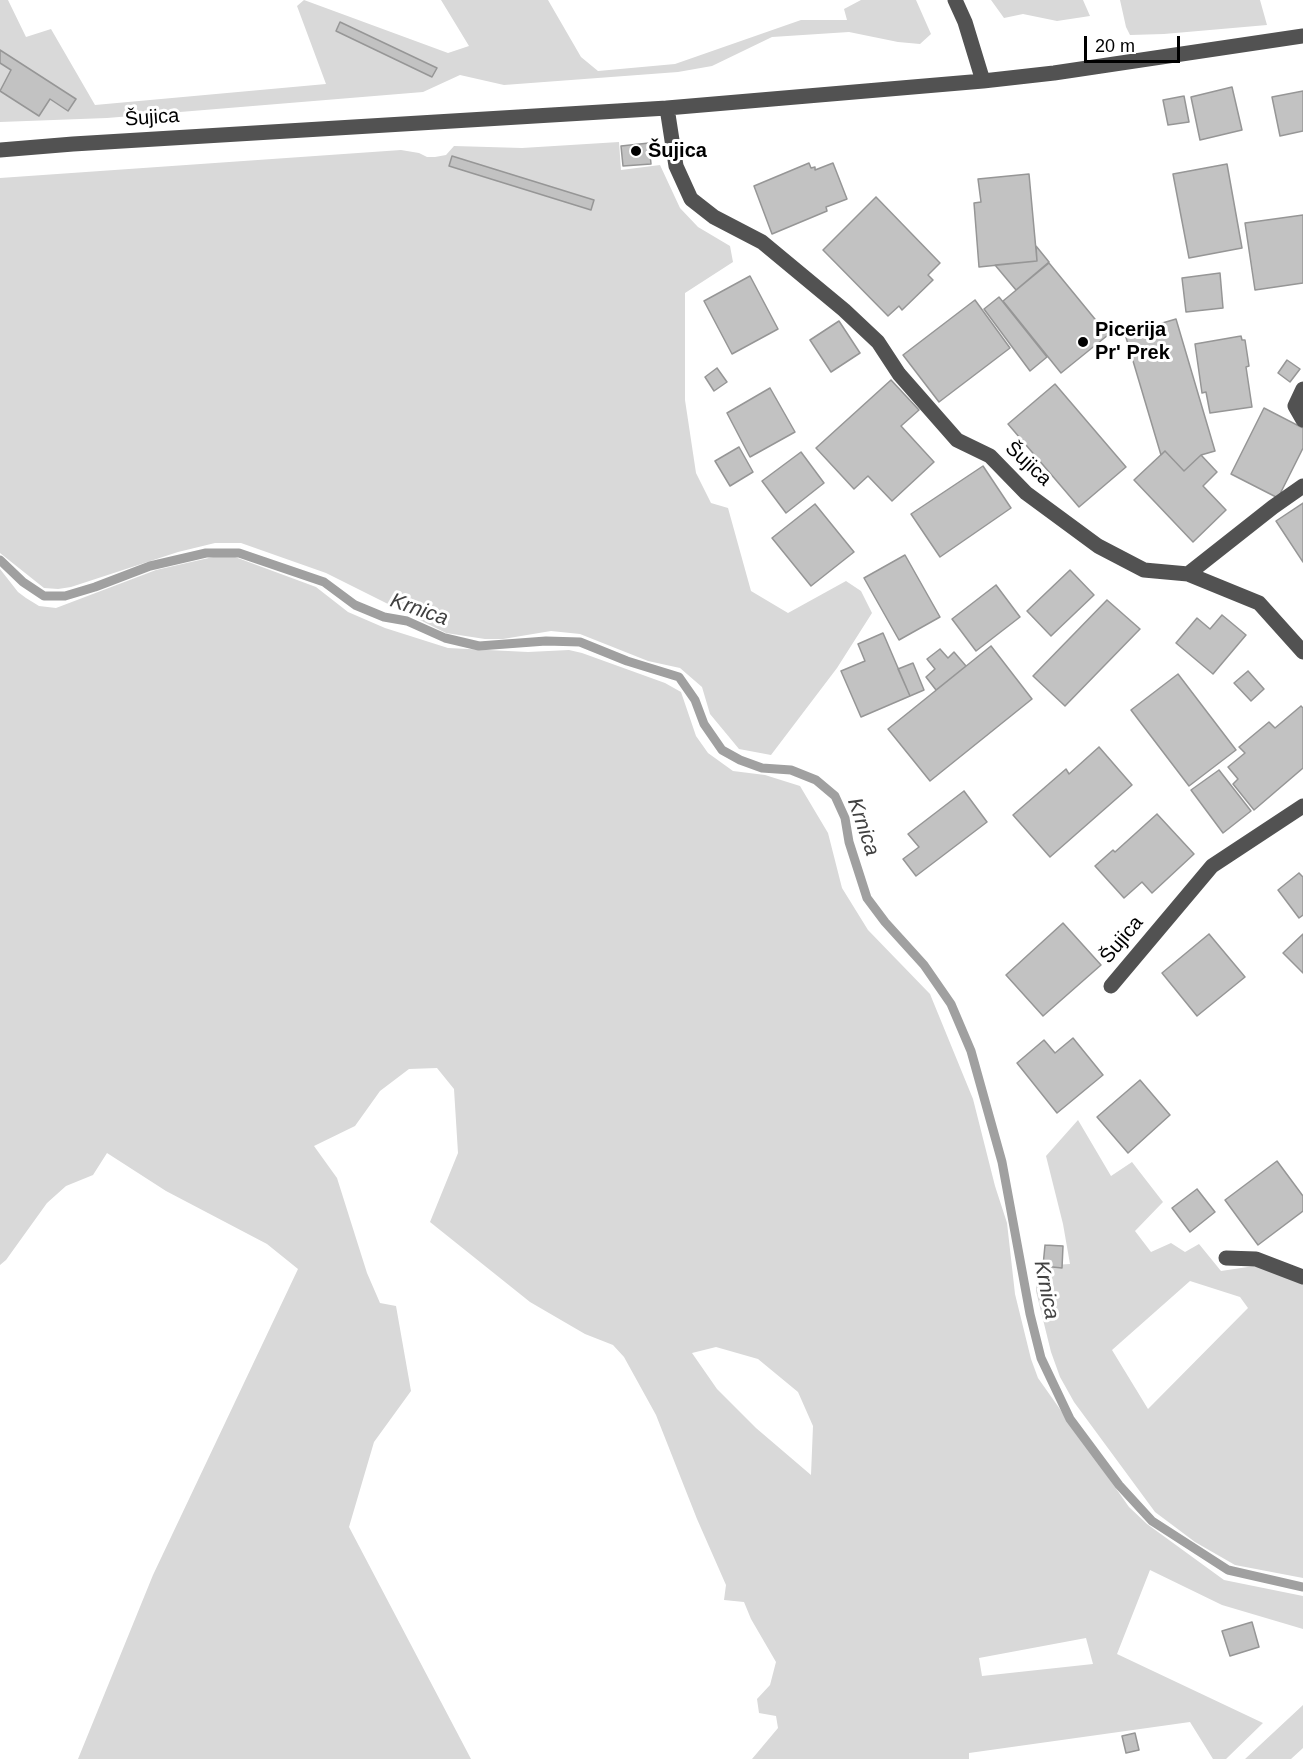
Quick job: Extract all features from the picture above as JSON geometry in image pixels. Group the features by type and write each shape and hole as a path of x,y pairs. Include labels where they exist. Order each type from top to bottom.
{"street":[{"path":"955,0 965,22 983,81"},
{"name":"Šujica","path":"0,150 667,108 983,81 1054,73 1303,36"},
{"name":"Šujica","path":"667,108 676,166 691,199 714,217 762,242 844,310 878,342 899,374 957,440 990,456 1026,493 1098,546 1144,570 1188,574 1259,603 1303,651"},
{"path":"1303,389 1295,406 1303,420"},
{"path":"1188,574 1303,486"},
{"name":"Šujica","path":"1111,986 1212,866 1303,806"},
{"path":"1226,1258 1256,1259 1303,1277"}],"shaded area":[{"path":"0,0 8,0 26,37 51,29 95,105 326,84 297,6 304,0 448,53 469,46 441,0 548,0 581,57 598,71 675,64 801,20 847,20 844,9 861,0 916,0 931,34 920,44 849,32 772,37 712,66 678,72 504,85 460,75 423,92 107,118 0,122"},
{"path":"991,0 1083,0 1090,16 1057,21 1023,14 1004,18"},
{"path":"1120,0 1260,0 1267,25 1130,35"},
{"path":"619,142 621,170 660,165 680,208 698,227 730,246 733,262 685,293 685,400 696,473 711,503 728,508 751,591 788,613 846,581 861,591 872,613 837,668 771,755 739,749 710,714 702,687 680,668 648,661 580,634 551,631 503,639 485,639 446,633 326,573 241,543 215,543 178,552 71,587 58,589 44,588 0,553 0,178 401,150 435,157 446,155 454,146 522,148"},
{"path":"222,555 235,557 316,587 348,612 385,628 448,648 528,652 569,650 582,653 665,683 681,692 696,736 708,753 733,771 765,775 800,786 828,833 842,888 868,930 930,994 973,1099 1007,1223 1015,1294 1038,1378 1129,1507 1147,1524 1224,1580 1303,1596 1303,1629 1222,1605 1150,1570 1117,1654 1263,1723 1226,1759 1213,1759 1190,1722 969,1753 969,1759 752,1759 778,1728 776,1716 759,1713 757,1699 770,1685 776,1662 751,1619 744,1602 724,1600 726,1585 656,1415 624,1357 613,1345 585,1334 530,1302 430,1222 458,1153 454,1089 437,1068 409,1069 380,1091 355,1126 314,1146 337,1178 367,1273 380,1303 396,1306 411,1391 374,1442 349,1527 471,1759 78,1759 153,1575 298,1269 267,1244 166,1191 107,1153 93,1175 66,1186 47,1203 0,1265 0,569 18,592 26,598 39,606 56,608 156,570","holes":["716,1347 758,1359 798,1392 813,1426 811,1475 756,1428 717,1389 692,1353","1086,1638 1093,1664 982,1676 979,1658"]},
{"path":"1078,1120 1111,1176 1132,1162 1163,1202 1135,1231 1151,1252 1171,1243 1185,1252 1199,1244 1221,1271 1261,1265 1303,1281 1303,1578 1235,1565 1195,1542 1155,1512 1074,1402 1060,1377 1051,1352 1036,1291 1037,1266 1070,1264 1063,1224 1046,1156","holes":["1190,1281 1240,1297 1248,1308 1148,1409 1112,1350"]},
{"path":"1303,1705 1303,1748 1291,1759 1245,1759"}],"building":[{"path":"340,22 437,68 432,77 336,31"},
{"path":"0,50 76,99 68,111 50,99 39,116 0,91 11,70 0,63"},
{"path":"1232,87 1242,130 1200,140 1191,97"},
{"path":"1303,91 1303,131 1280,136 1272,97"},
{"path":"1184,96 1189,122 1168,125 1163,100"},
{"path":"649,143 651,164 623,166 621,146"},
{"path":"452,156 594,200 591,210 449,166"},
{"path":"809,163 811,168 815,167 815,170 833,163 847,199 826,207 827,211 772,234 754,186"},
{"path":"1227,164 1242,248 1189,258 1173,174"},
{"path":"1029,174 1037,261 979,267 974,203 981,202 978,179"},
{"path":"876,197 940,263 928,275 933,280 902,310 899,306 888,316 823,250"},
{"path":"1303,215 1303,283 1255,290 1245,223"},
{"path":"1036,246 1049,262 1016,290 995,265 1037,261"},
{"path":"1049,263 1108,335 1061,373 1003,301"},
{"path":"1220,273 1223,308 1186,312 1182,278"},
{"path":"750,276 778,329 732,354 704,301"},
{"path":"999,297 1047,357 1030,371 984,309"},
{"path":"975,300 1010,348 939,402 903,355"},
{"path":"1176,319 1215,451 1201,455 1184,471 1165,451 1161,455 1125,334"},
{"path":"839,321 860,353 831,372 810,340"},
{"path":"1241,336 1242,340 1245,340 1249,366 1246,367 1252,407 1210,413 1206,392 1202,393 1195,344"},
{"path":"1287,360 1300,369 1290,382 1278,373"},
{"path":"717,368 727,382 714,391 705,377"},
{"path":"891,380 919,410 901,426 934,462 892,501 868,476 854,489 816,448"},
{"path":"1055,384 1126,467 1079,507 1008,424"},
{"path":"770,388 795,432 750,457 727,413"},
{"path":"1264,408 1303,428 1303,448 1278,498 1231,474"},
{"path":"739,447 753,472 730,486 715,461"},
{"path":"1165,451 1184,471 1201,455 1217,472 1203,486 1226,510 1193,542 1134,480"},
{"path":"801,452 824,483 786,513 762,481"},
{"path":"983,466 1011,508 940,557 911,514"},
{"path":"1303,503 1303,562 1276,521"},
{"path":"815,504 854,552 811,586 772,538"},
{"path":"905,555 940,617 899,640 864,578"},
{"path":"1070,570 1094,595 1051,636 1027,611"},
{"path":"996,585 1020,617 976,651 952,619"},
{"path":"1107,600 1140,629 1065,706 1033,676"},
{"path":"1222,615 1246,635 1213,674 1176,643 1197,618 1210,629"},
{"path":"883,633 910,696 861,717 841,671 865,661 858,644"},
{"path":"991,646 1032,699 930,781 888,729"},
{"path":"940,649 948,658 954,652 966,666 936,690 926,677 935,669 927,659"},
{"path":"913,663 924,690 910,696 898,669"},
{"path":"1248,671 1264,689 1251,701 1234,683"},
{"path":"1178,674 1236,750 1189,786 1131,710"},
{"path":"1301,706 1303,708 1303,768 1254,810 1233,784 1238,779 1228,767 1245,753 1239,747 1269,722 1275,728"},
{"path":"1099,747 1132,785 1050,857 1013,815 1066,769 1069,774"},
{"path":"1219,770 1251,811 1223,833 1191,790"},
{"path":"964,791 987,822 916,876 903,859 919,847 908,834"},
{"path":"1157,814 1194,854 1152,893 1142,882 1124,898 1095,866 1113,850 1115,852"},
{"path":"1299,873 1303,877 1303,915 1299,918 1278,890"},
{"path":"1063,923 1101,965 1043,1016 1006,975"},
{"path":"1209,934 1245,977 1197,1016 1162,973"},
{"path":"1303,934 1303,973 1283,953"},
{"path":"1073,1038 1103,1075 1057,1113 1017,1063 1044,1040 1055,1053"},
{"path":"1140,1080 1170,1115 1128,1153 1097,1117"},
{"path":"1277,1161 1303,1196 1303,1211 1258,1245 1225,1200"},
{"path":"1197,1189 1215,1212 1190,1232 1172,1208"},
{"path":"1045,1245 1063,1246 1062,1268 1043,1266"},
{"path":"1252,1622 1259,1647 1230,1656 1222,1631"},
{"path":"1135,1733 1139,1750 1126,1753 1122,1736"}],"waterway":[{"name":"Krnica","path":"0,560 23,582 44,596 65,596 150,566 206,553 239,553 324,582 355,605 384,617 407,621 445,638 479,646 546,641 580,642 627,661 679,677 695,700 704,724 722,750 762,768 791,770 816,780 835,796 845,818 849,842 867,898 885,922 924,965 951,1004 971,1051 1002,1162 1030,1314 1041,1358 1070,1419 1119,1485 1152,1521 1228,1570 1303,1587"}],"place":[{"name":"Šujica","path":"636,151"},
{"name":"Picerija Pr' Prek","path":"1083,342"}]}
